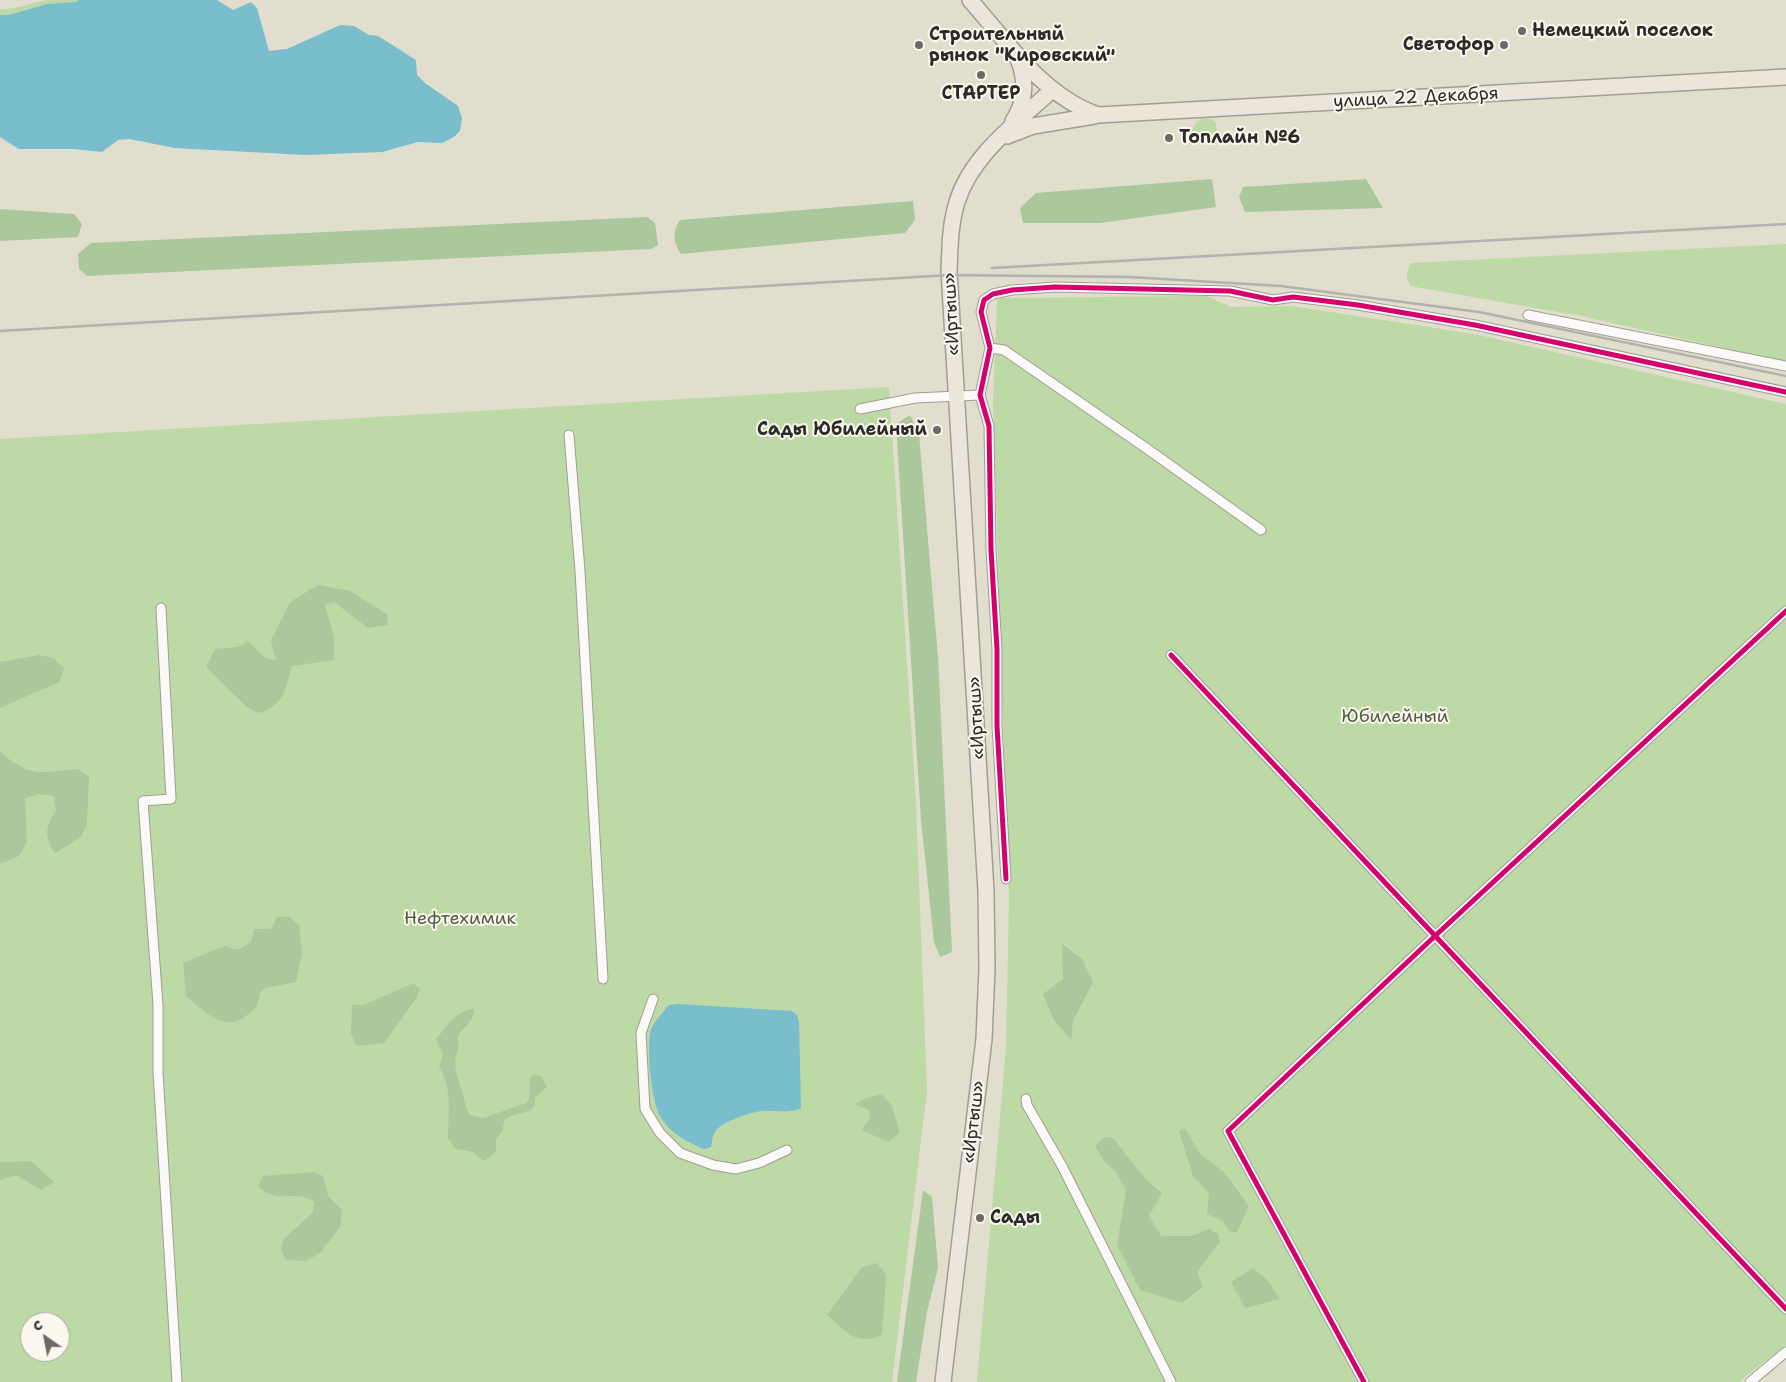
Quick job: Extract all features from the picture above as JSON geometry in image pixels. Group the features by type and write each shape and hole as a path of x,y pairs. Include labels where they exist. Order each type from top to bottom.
{"main road":[{"name":"улица 22 Декабря","path":"970,0 1052,90 1077,108 1098,115 1786,77"},
{"path":"999,140 1015,118 1022,102 1024,88 1023,71 1014,49"},
{"name":"«Иртыш»","path":"943,1382 984,1039 987,970 985,871 956,396 950,270 951,228 957,201 968,176 999,140 1052,90"},
{"path":"999,140 1033,126 1098,115"}],"street":[{"path":"1006,879 997,726 997,649 989,426 980,395 990,348 981,312 984,300 993,294 1055,287 1230,291 1273,300 1293,297 1358,305 1475,325 1786,392"},
{"path":"1528,315 1786,366"},
{"path":"990,348 999,348 1011,355 1261,530"},
{"path":"860,410 915,398 980,395"},
{"path":"569,435 581,581 603,979"},
{"path":"161,608 171,799 143,801 157,995 158,1072 177,1382"},
{"path":"1364,1382 1304,1267 1228,1132 1435,936 1786,611"},
{"path":"1171,655 1786,1310"},
{"path":"653,999 641,1033 645,1109 665,1139 680,1153 713,1165 736,1169 759,1163 787,1150"},
{"path":"1026,1099 1027,1105 1062,1166 1171,1382"},
{"path":"1750,1382 1786,1352"}],"green space":[{"path":"48,0 79,0 47,4 8,15 0,15 0,9"},
{"path":"1202,118 1212,119 1216,123 1217,137 1207,143 1194,144 1191,141 1192,131 1196,122"},
{"path":"1212,179 1216,207 1100,223 1023,223 1020,208 1036,193"},
{"path":"1366,179 1383,208 1245,212 1239,197 1243,187"},
{"path":"913,201 915,220 905,233 681,254 674,237 680,220"},
{"path":"0,209 74,214 82,224 78,237 0,241"},
{"path":"647,217 655,223 658,245 651,249 87,276 79,269 78,254 91,243"},
{"path":"1786,244 1786,362 1581,316 1410,286 1407,277 1411,263"},
{"name":"Юбилейный","path":"1207,296 1231,307 1292,306 1474,334 1786,404 1786,1345 1738,1382 977,1382 1006,1047 1009,899 993,403 997,298"},
{"name":"Нефтехимик","path":"889,387 916,803 927,1091 892,1382 0,1382 0,439"},
{"path":"910,415 919,434 938,657 952,952 940,957 934,942 921,820 896,424"},
{"path":"318,585 350,591 387,614 388,625 368,628 334,602 325,605 334,637 334,660 292,666 282,696 274,706 258,713 248,708 206,667 215,649 238,647 248,641 265,658 276,660 271,640 290,602"},
{"path":"39,655 53,658 64,668 59,682 0,708 0,662"},
{"path":"0,752 20,766 36,772 78,769 89,777 87,823 81,837 55,853 49,842 47,832 56,811 54,796 39,794 25,798 27,842 19,856 0,864"},
{"path":"277,917 289,917 299,925 302,953 296,982 265,988 260,992 258,1003 253,1010 239,1020 231,1022 223,1021 207,1014 186,996 183,963 224,946 238,950 251,942 254,929 271,929"},
{"path":"1062,944 1082,959 1093,982 1073,1021 1071,1040 1054,1020 1043,994 1063,979"},
{"path":"414,983 420,989 417,997 384,1043 357,1046 351,1034 352,1005 364,1005"},
{"path":"474,1009 471,1021 459,1035 459,1046 455,1063 470,1115 483,1118 526,1103 529,1099 530,1078 533,1075 541,1076 547,1087 535,1097 535,1105 530,1111 505,1119 502,1131 496,1139 496,1152 486,1160 482,1160 473,1152 456,1149 448,1139 448,1093 439,1067 443,1055 436,1039 456,1016 467,1010"},
{"path":"882,1094 892,1106 900,1133 888,1142 862,1130 870,1117 869,1110 855,1104 869,1097"},
{"path":"1185,1128 1200,1154 1224,1172 1249,1206 1237,1232 1230,1232 1223,1221 1207,1214 1209,1194 1193,1176 1179,1131"},
{"path":"1105,1137 1113,1138 1142,1174 1162,1193 1149,1216 1161,1236 1191,1236 1209,1229 1218,1234 1220,1242 1197,1272 1203,1287 1182,1303 1140,1290 1117,1245 1126,1190 1115,1171 1104,1161 1095,1146"},
{"path":"31,1161 54,1182 41,1190 16,1175 0,1180 0,1162"},
{"path":"314,1172 323,1176 328,1196 342,1210 340,1227 320,1253 306,1261 286,1260 281,1250 283,1240 313,1212 314,1202 300,1196 272,1195 258,1186 263,1176"},
{"path":"923,1190 932,1197 938,1268 927,1312 916,1382 897,1382"},
{"path":"877,1263 886,1275 882,1335 865,1339 858,1338 846,1332 827,1315 862,1267"},
{"path":"1253,1268 1268,1281 1280,1299 1245,1308 1231,1282"}],"water":[{"path":"79,0 217,0 233,10 251,2 257,8 269,51 287,49 340,25 354,26 369,35 378,36 416,60 417,75 425,83 458,106 462,118 460,131 454,137 442,143 418,142 382,152 306,155 175,148 129,139 118,140 102,152 73,149 19,149 0,137 0,15 8,15 47,4"},
{"path":"669,1005 792,1011 797,1015 799,1022 801,1108 787,1111 762,1111 736,1118 718,1128 713,1135 711,1147 704,1149 685,1140 667,1126 659,1114 654,1097 650,1074 649,1042 651,1030 658,1018"}],"railway":[{"path":"992,268 1786,224"},
{"path":"0,331 950,275 1130,277 1281,286 1479,312 1786,376"}],"cycle path":[{"path":"1006,879 997,726 997,649 991,550 989,426 980,395 990,348 981,312 984,300 993,294 1012,290 1055,287 1230,291 1273,300 1293,297 1358,305 1475,325 1786,392"},
{"path":"1364,1382 1228,1131 1435,936 1786,611"},
{"path":"1171,655 1786,1309"}],"place":[{"name":"Немецкий поселок","path":"1522,31"},
{"name":"Строительный рынок \"Кировский\"","path":"919,45"},
{"name":"Светофор","path":"1504,45"},
{"name":"СТАРТЕР","path":"981,75"},
{"name":"Топлайн №6","path":"1169,138"},
{"name":"Сады Юбилейный","path":"937,430"},
{"name":"Сады","path":"980,1218"}]}
